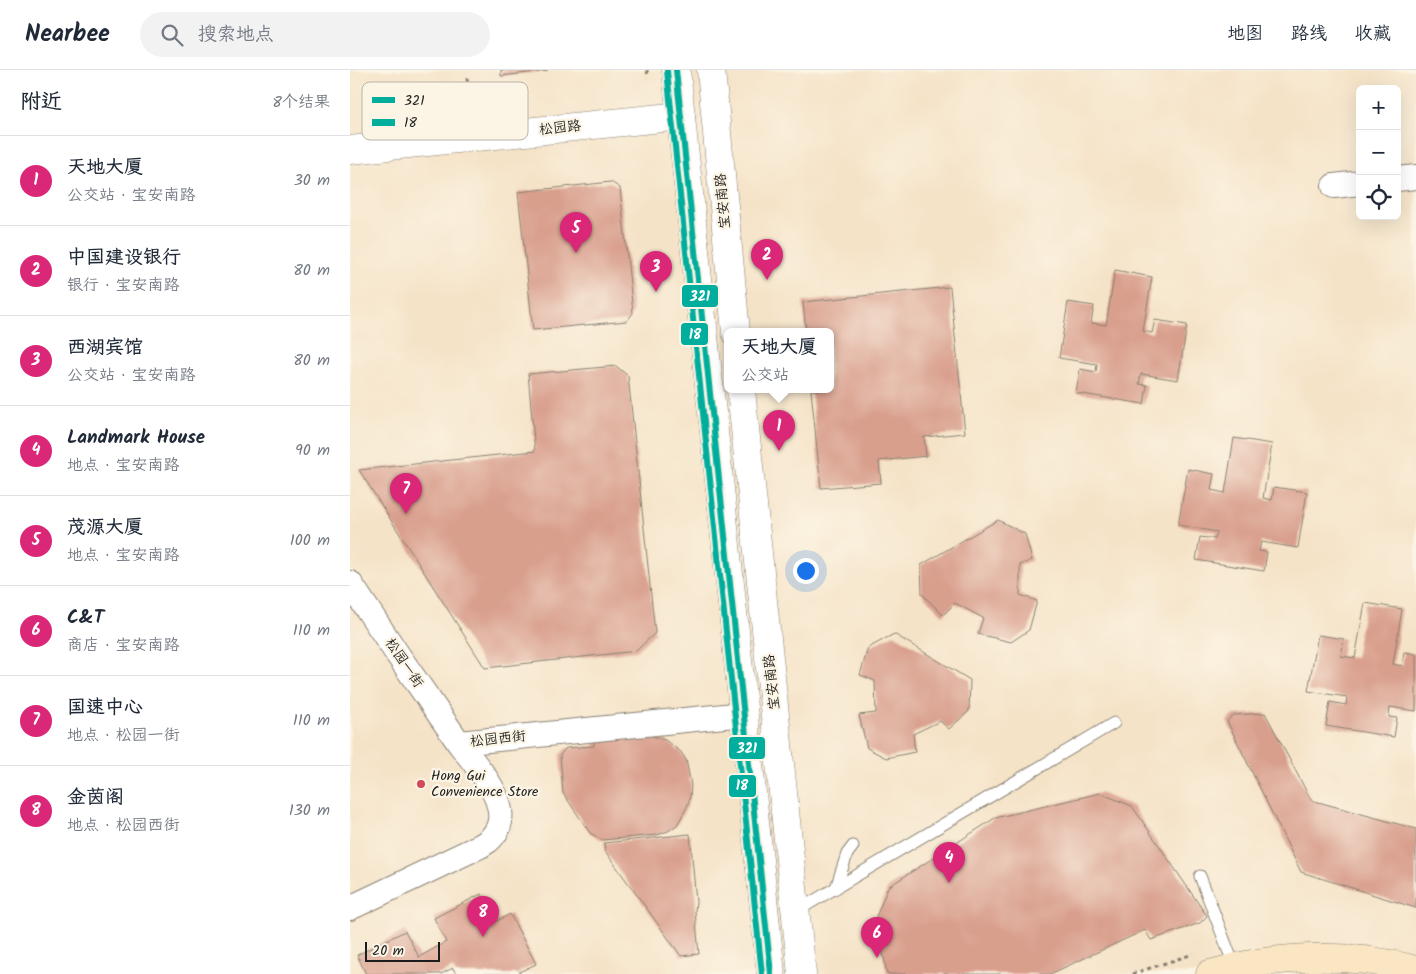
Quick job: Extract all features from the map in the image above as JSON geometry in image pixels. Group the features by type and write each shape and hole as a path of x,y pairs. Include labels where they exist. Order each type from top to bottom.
{"main road":[{"path":"1213,965 1249,964 1294,958 1339,958 1389,962 1416,970"}],"street":[{"path":"676,70 771,974"},
{"name":"宝安南路","path":"711,70 736,328"},
{"name":"松园路","path":"528,132 681,116"},
{"name":"松园路","path":"350,150 447,140"},
{"path":"1401,179 1416,177"},
{"path":"1334,186 1356,183"},
{"name":"宝安南路","path":"742,393 802,974"},
{"name":"松园一街","path":"350,583 459,743"},
{"name":"松园西街","path":"459,743 744,714"},
{"name":"松园西街","path":"350,908 488,842 496,831 500,819 497,797 490,784 459,743"}],"lane":[{"path":"795,912 1114,723"},
{"path":"836,888 847,854 853,846"},
{"path":"1200,876 1213,965"}],"path":[{"path":"647,70 648,78"},
{"path":"467,78 467,82"},
{"path":"1132,974 1213,965"}],"building":[{"path":"501,70 547,70 547,71 501,76"},
{"path":"611,182 620,188 633,313 627,321 533,330 518,192"},
{"path":"1115,270 1152,277 1143,331 1152,333 1155,320 1187,325 1178,380 1141,374 1139,384 1147,385 1144,404 1076,393 1080,369 1096,372 1097,364 1059,358 1068,302 1094,306 1091,323 1106,325"},
{"path":"950,287 965,433 924,437 926,456 879,461 881,483 821,488 811,393 834,393 834,328 806,328 803,302"},
{"path":"616,366 628,376 655,633 636,651 485,668 359,470 535,451 528,374"},
{"path":"1234,438 1272,444 1263,498 1272,500 1274,487 1307,492 1298,548 1261,542 1259,551 1267,552 1264,571 1196,560 1200,537 1215,539 1217,532 1178,525 1188,469 1214,474 1211,490 1225,493"},
{"path":"998,520 1025,534 1032,560 1020,565 1020,595 1037,601 1029,630 1011,642 978,634 983,618 955,603 943,615 922,594 921,565"},
{"path":"1365,603 1402,609 1393,664 1402,666 1404,652 1416,654 1416,711 1390,707 1389,717 1397,718 1394,737 1326,726 1330,702 1346,705 1347,697 1308,691 1318,635 1344,639 1341,656 1355,658"},
{"path":"894,634 970,680 969,711 949,729 940,721 913,734 915,752 886,758 867,748 859,715 876,713 875,681 860,675 868,648"},
{"path":"1265,713 1311,800 1416,829 1416,908 1301,872 1227,721 1234,715"},
{"path":"646,734 665,740 681,752 686,760 691,785 687,807 677,825 668,831 657,835 602,840 590,833 563,793 560,755 566,748 594,746 594,737"},
{"path":"1100,793 1132,806 1207,916 1200,923 1151,940 1145,930 1050,974 887,974 876,917 888,887 995,818"},
{"path":"690,834 699,954 681,956 605,851 604,843"},
{"path":"481,894 495,922 510,914 536,964 519,972 520,974 456,974 453,968 441,974 366,974 357,955 405,931 419,957 446,942 434,918"}],"transit line":[{"name":"321","path":"676,70 771,974"},
{"name":"18","path":"667,71 762,974"}],"place":[{"name":"茂源大厦","path":"576,253"},
{"name":"中国建设银行","path":"767,280"},
{"name":"西湖宾馆","path":"656,292"},
{"name":"天地大厦","path":"779,451"},
{"name":"国速中心","path":"406,514"},
{"name":"Hong Gui Convenience Store","path":"421,784"},
{"name":"Landmark House","path":"949,883"},
{"name":"金茵阁","path":"483,937"},
{"name":"C&T","path":"877,958"}]}
